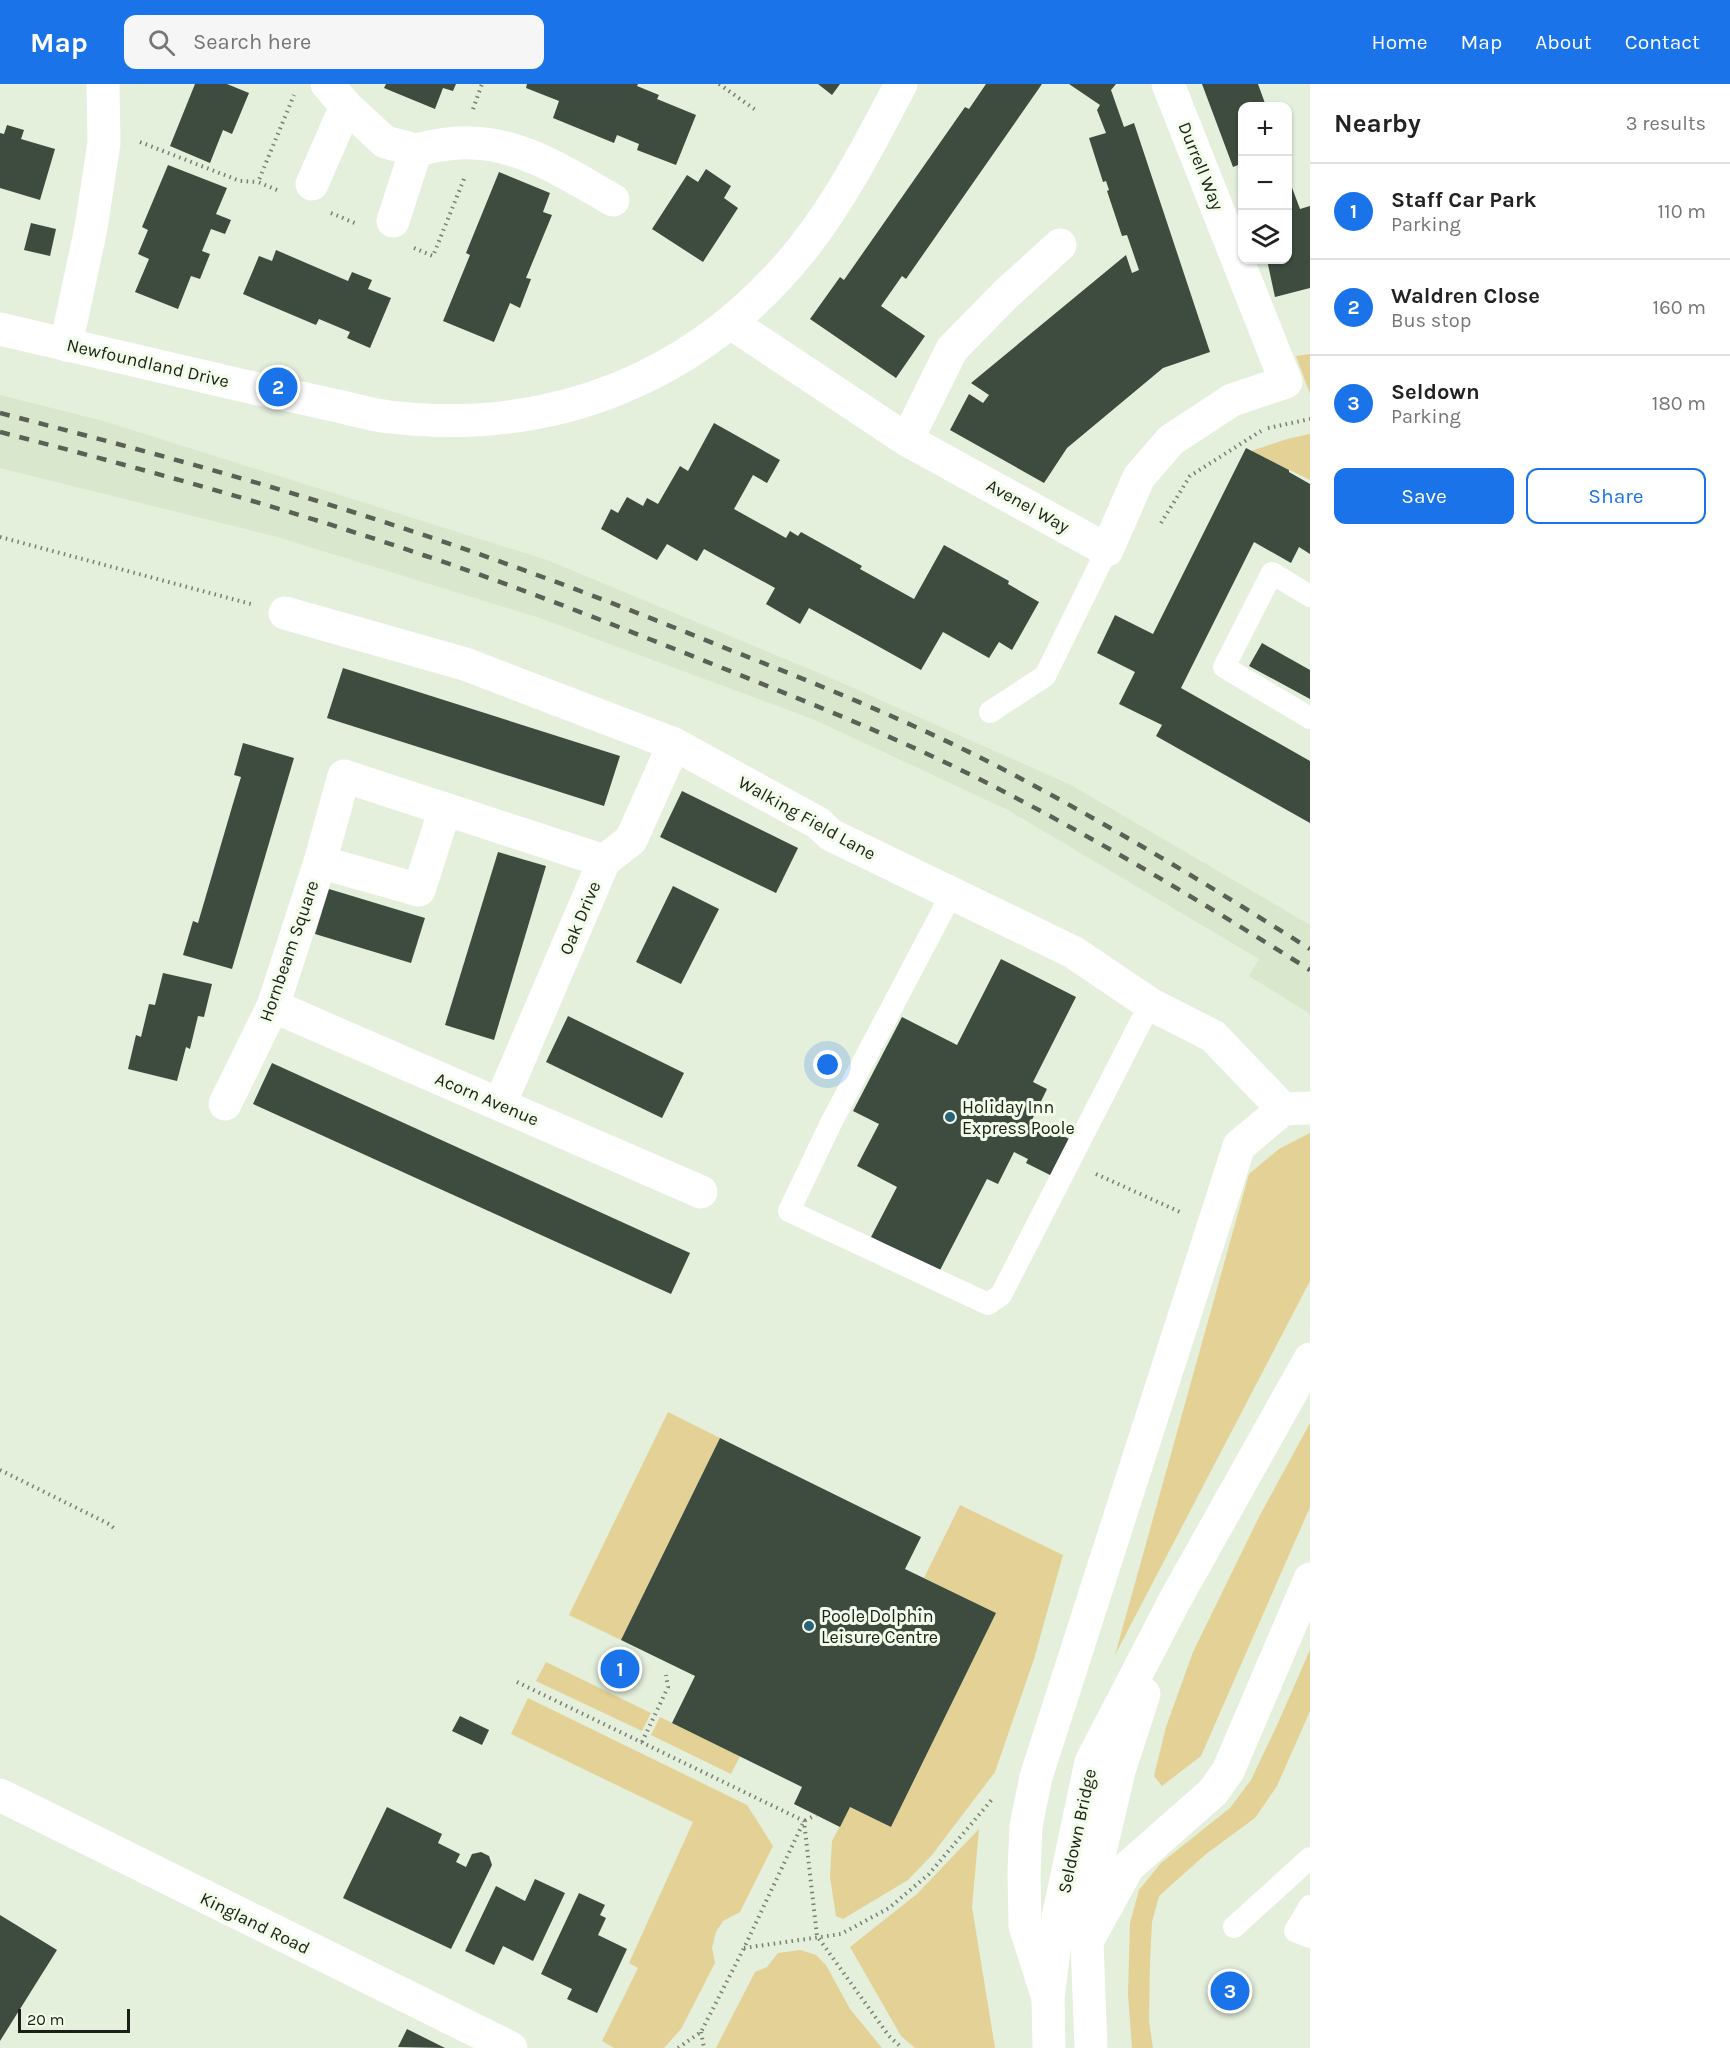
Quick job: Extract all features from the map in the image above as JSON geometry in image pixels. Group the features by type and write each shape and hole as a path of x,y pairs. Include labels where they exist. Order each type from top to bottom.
{"street":[{"path":"66,345 91,228 104,143 103,84"},
{"name":"Newfoundland Drive","path":"0,329 386,417 430,421 477,420 521,416 587,400 657,372 696,349 731,323 766,289 803,248 850,181 901,84"},
{"name":"Durrell Way","path":"1107,550 1138,477 1172,440 1232,400 1286,382 1168,84"},
{"path":"337,95 385,142 416,150 472,142 505,148 544,160 613,200"},
{"path":"318,197 337,95"},
{"path":"390,232 416,150"},
{"path":"907,440 952,349 1005,294 1060,245"},
{"name":"Avenel Way","path":"731,323 907,440 1107,550"},
{"name":"Walking Field Lane","path":"285,613 465,664 674,744 818,823 831,835 1073,952 1150,1004 1213,1036 1297,1108"},
{"name":"Oak Drive","path":"500,1104 604,861 631,840 674,744"},
{"name":"Hornbeam Square","path":"225,1104 273,1006 320,862 344,776 604,861"},
{"name":"Hornbeam Square","path":"320,862 419,890 445,809"},
{"name":"Acorn Avenue","path":"273,1006 701,1192"},
{"path":"1048,1998 1025,1926 1026,1826 1036,1777 1239,1146 1297,1108"},
{"name":"Seldown Bridge","path":"1049,2048 1048,1998 1058,1918 1091,1762 1176,1598 1310,1359"},
{"path":"1088,1941 1128,1867 1213,1792 1228,1771 1310,1579"},
{"name":"Seldown Bridge","path":"1091,2048 1088,1941 1100,1852 1119,1771 1176,1598"},
{"name":"Kingland Road","path":"0,1795 511,2048"}],"lane":[{"path":"990,712 1045,676 1107,550"},
{"path":"1310,596 1272,573 1224,667 1310,718"},
{"path":"952,893 831,1123 789,1211 988,1304 1001,1296 1150,1004"},
{"path":"1234,1927 1310,1858"},
{"path":"1310,1906 1295,1931 1310,1937"}],"path":[{"path":"258,182 298,84"},
{"path":"719,84 757,111"},
{"path":"104,128 240,181 258,182 280,191"},
{"path":"318,197 433,256 474,153 472,142"},
{"path":"1159,526 1190,476 1262,430 1310,419"},
{"path":"0,537 285,613"},
{"path":"1070,1162 1180,1212"},
{"path":"1177,1223 1184,1202"},
{"path":"0,1470 117,1530"},
{"path":"642,1742 668,1687 666,1675"},
{"path":"517,1682 804,1821"},
{"path":"744,1948 841,1934 889,1908 929,1874 998,1789"},
{"path":"678,2048 701,2032 804,1821 816,1815"},
{"path":"804,1821 817,1936 889,2036 902,2048"},
{"path":"701,2032 704,2048"}],"shaded area":[{"path":"1310,354 1310,394 1296,356"},
{"path":"0,395 103,421 547,560 833,679 1071,785 1310,925 1310,1014 1249,976 1259,959 1008,810 815,720 537,617 274,536 0,468"},
{"path":"1310,434 1310,480 1251,451 1287,439"},
{"path":"1310,1133 1310,1281 1115,1655 1249,1174 1279,1149"},
{"path":"668,1412 720,1438 621,1640 569,1615"},
{"path":"1310,1423 1310,1507 1201,1756 1162,1786 1154,1776 1166,1727 1193,1652 1259,1517"},
{"path":"960,1505 1063,1555 1034,1659 995,1772 932,1855 908,1880 843,1919 836,1916 830,1877 832,1841 850,1807 891,1827 996,1613 924,1578"},
{"path":"1310,1650 1310,1711 1277,1786 1255,1818 1206,1854 1159,1896 1152,1922 1150,1961 1149,2021 1153,2048 1132,2048 1128,1994 1130,1923 1139,1890 1161,1863 1230,1808 1251,1780"},
{"path":"546,1662 651,1713 642,1731 536,1681"},
{"path":"528,1698 747,1805 773,1846 740,1912 723,1921 716,1932 712,1948 715,1963 681,2029 664,2048 614,2048 602,2041 638,1968 629,1963 693,1822 511,1734"},
{"path":"660,1717 740,1756 731,1774 651,1735"},
{"path":"979,1829 972,1907 995,2048 915,2048 901,2036 850,1947 917,1894"},
{"path":"800,1950 816,1955 826,1965 850,2009 882,2048 716,2048 755,1972 767,1967 778,1953"}],"building":[{"path":"195,84 227,84 249,93 232,134 223,130 210,163 170,146"},
{"path":"386,84 456,84 453,91 443,88 435,109 384,88"},
{"path":"527,84 638,84 637,86 659,95 657,99 696,115 676,165 637,150 639,144 617,135 614,143 553,118 559,101 526,88"},
{"path":"818,84 840,84 832,95"},
{"path":"986,84 1042,84 906,279 902,276 881,306 925,336 896,378 810,319 840,277 844,280 965,107 969,109"},
{"path":"1069,84 1116,84 1111,90 1124,127 1134,123 1210,352 1163,368 1067,448 1044,483 950,430 969,394 983,403 989,395 971,383 1126,255 1132,273 1139,270 1127,235 1122,236 1107,191 1109,190 1106,181 1103,182 1089,138 1106,133 1097,110 1100,105"},
{"path":"1202,84 1258,84 1265,102 1238,102 1238,165 1233,167"},
{"path":"7,125 24,130 21,139 55,149 40,200 0,188 0,133 4,134"},
{"path":"168,165 227,188 216,214 231,220 225,234 211,229 202,251 210,254 200,279 191,276 178,309 135,292 149,259 138,254 148,230 142,227"},
{"path":"706,169 731,186 724,198 738,208 703,262 652,229 687,175 698,182"},
{"path":"499,172 550,193 543,212 552,215 526,278 531,279 520,308 510,303 494,342 443,321 470,255 466,253"},
{"path":"1292,188 1300,209 1310,206 1310,288 1275,297 1268,264 1292,264"},
{"path":"31,223 56,229 50,256 24,250"},
{"path":"276,250 348,281 352,272 372,280 368,289 391,298 370,348 347,338 350,332 319,319 316,325 243,294 259,256 272,261"},
{"path":"714,423 780,460 767,483 753,475 734,509 786,538 790,531 798,536 801,532 862,566 860,569 914,599 944,545 1009,581 1008,584 1039,602 1012,650 999,642 989,658 943,632 921,670 809,608 800,624 766,604 775,588 704,549 697,561 667,544 657,560 601,529 611,509 618,513 627,497 643,506 647,498 658,504 680,466 688,471"},
{"path":"1246,448 1289,470 1310,484 1310,554 1299,547 1291,563 1254,542 1181,688 1310,761 1310,823 1156,736 1162,725 1119,704 1135,672 1097,653 1115,615 1153,634"},
{"path":"1262,643 1310,670 1310,699 1249,666"},
{"path":"343,668 620,756 604,806 327,718"},
{"path":"243,743 294,758 232,969 183,955 193,921 198,923 241,777 234,775"},
{"path":"682,791 798,848 776,893 660,837"},
{"path":"498,852 546,866 494,1040 445,1025"},
{"path":"673,886 719,909 681,984 636,962"},
{"path":"329,889 425,918 411,963 315,934"},
{"name":"Holiday Inn Express Poole","path":"1001,959 1076,997 1033,1082 1047,1089 1029,1126 1041,1132 1044,1126 1075,1142 1056,1178 1026,1163 1028,1159 1014,1152 998,1184 987,1179 939,1272 871,1237 897,1187 857,1166 879,1124 853,1111 902,1017 957,1045"},
{"path":"163,973 212,984 204,1017 198,1016 190,1049 186,1047 177,1081 128,1069 136,1035 141,1037 149,1004 155,1005"},
{"path":"568,1016 684,1073 662,1118 546,1062"},
{"path":"272,1063 690,1253 671,1294 253,1104"},
{"name":"Poole Dolphin Leisure Centre","path":"720,1438 921,1537 905,1569 996,1613 891,1827 850,1807 840,1827 794,1804 802,1787 672,1723 695,1676 621,1640"},
{"path":"460,1716 489,1730 482,1745 452,1731"},
{"path":"387,1807 442,1834 438,1843 460,1854 456,1862 466,1867 472,1854 481,1852 489,1856 492,1865 451,1949 343,1898"},
{"path":"535,1879 565,1893 533,1961 503,1946 494,1965 465,1951 496,1886 525,1901"},
{"path":"579,1893 605,1905 600,1915 606,1918 598,1935 627,1949 597,2013 567,1999 572,1989 541,1974"},
{"path":"0,1915 57,1950 0,2041"},
{"path":"407,2029 445,2048 398,2047"}],"railway":[{"path":"0,413 243,479 424,535 573,588 824,688 928,732 1035,786 1154,854 1310,949"},
{"path":"0,432 214,490 426,556 563,606 809,703 918,750 1030,805 1151,873 1310,970"}],"place":[{"name":"Waldren Close","path":"278,387"},
{"name":"Holiday Inn Express Poole","path":"950,1117"},
{"name":"Poole Dolphin Leisure Centre","path":"809,1626"},
{"name":"Staff Car Park","path":"620,1669"},
{"name":"Seldown","path":"1230,1991"}]}
